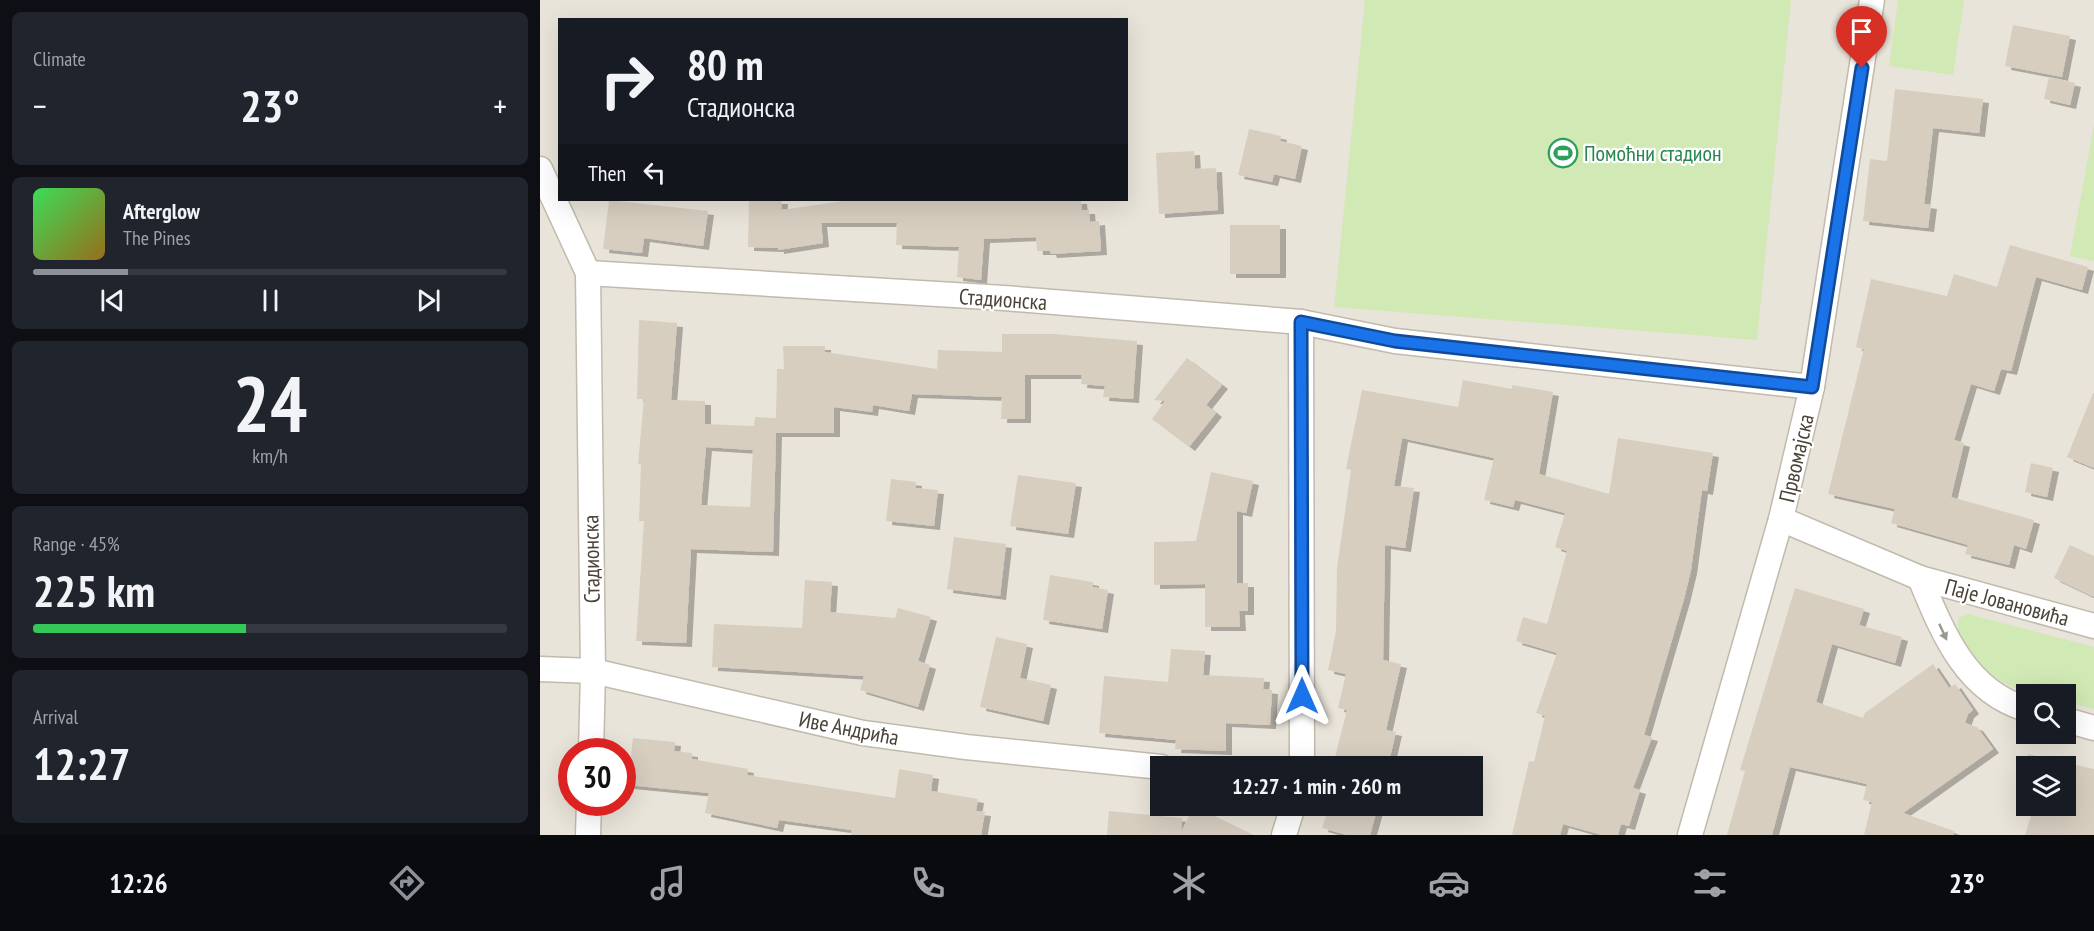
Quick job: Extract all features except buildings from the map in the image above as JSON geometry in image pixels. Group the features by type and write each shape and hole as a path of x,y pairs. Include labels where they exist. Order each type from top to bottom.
{"street":[{"name":"Првомајска","path":"1690,835 1781,519 1812,387 1872,0"},
{"path":"540,169 588,273"},
{"name":"Стадионска","path":"591,738 593,671 588,273 1004,298 1301,322 1395,341 1812,387"},
{"path":"1301,322 1302,756"},
{"name":"Паје Јовановића","path":"1781,519 1920,578 2094,626"},
{"name":"Паје Јовановића","path":"1920,578 1952,650 1966,668 1990,691 2016,704"},
{"name":"Иве Андрића","path":"540,669 593,671 863,733 977,748 1150,766"},
{"path":"2076,723 2094,728"},
{"path":"588,835 589,816"},
{"path":"1284,835 1290,816"}],"shaded area":[{"path":"540,0 2094,0 2094,835 540,835"}],"green space":[{"name":"Помоћни стадион","path":"1365,0 1791,0 1757,340 1334,307"},
{"path":"1898,0 1964,0 1953,75 1889,66"},
{"path":"2094,125 2094,261 2070,256"},
{"path":"1968,614 2094,647 2094,709 2076,704 2076,684 2016,684 2016,688 1982,669 1963,646 1958,632 1959,618"}],"place":[{"name":"Помоћни стадион","path":"1563,153"}],"route":[{"path":"1302,696 1301,322 1395,341 1812,387 1862,68"}]}
